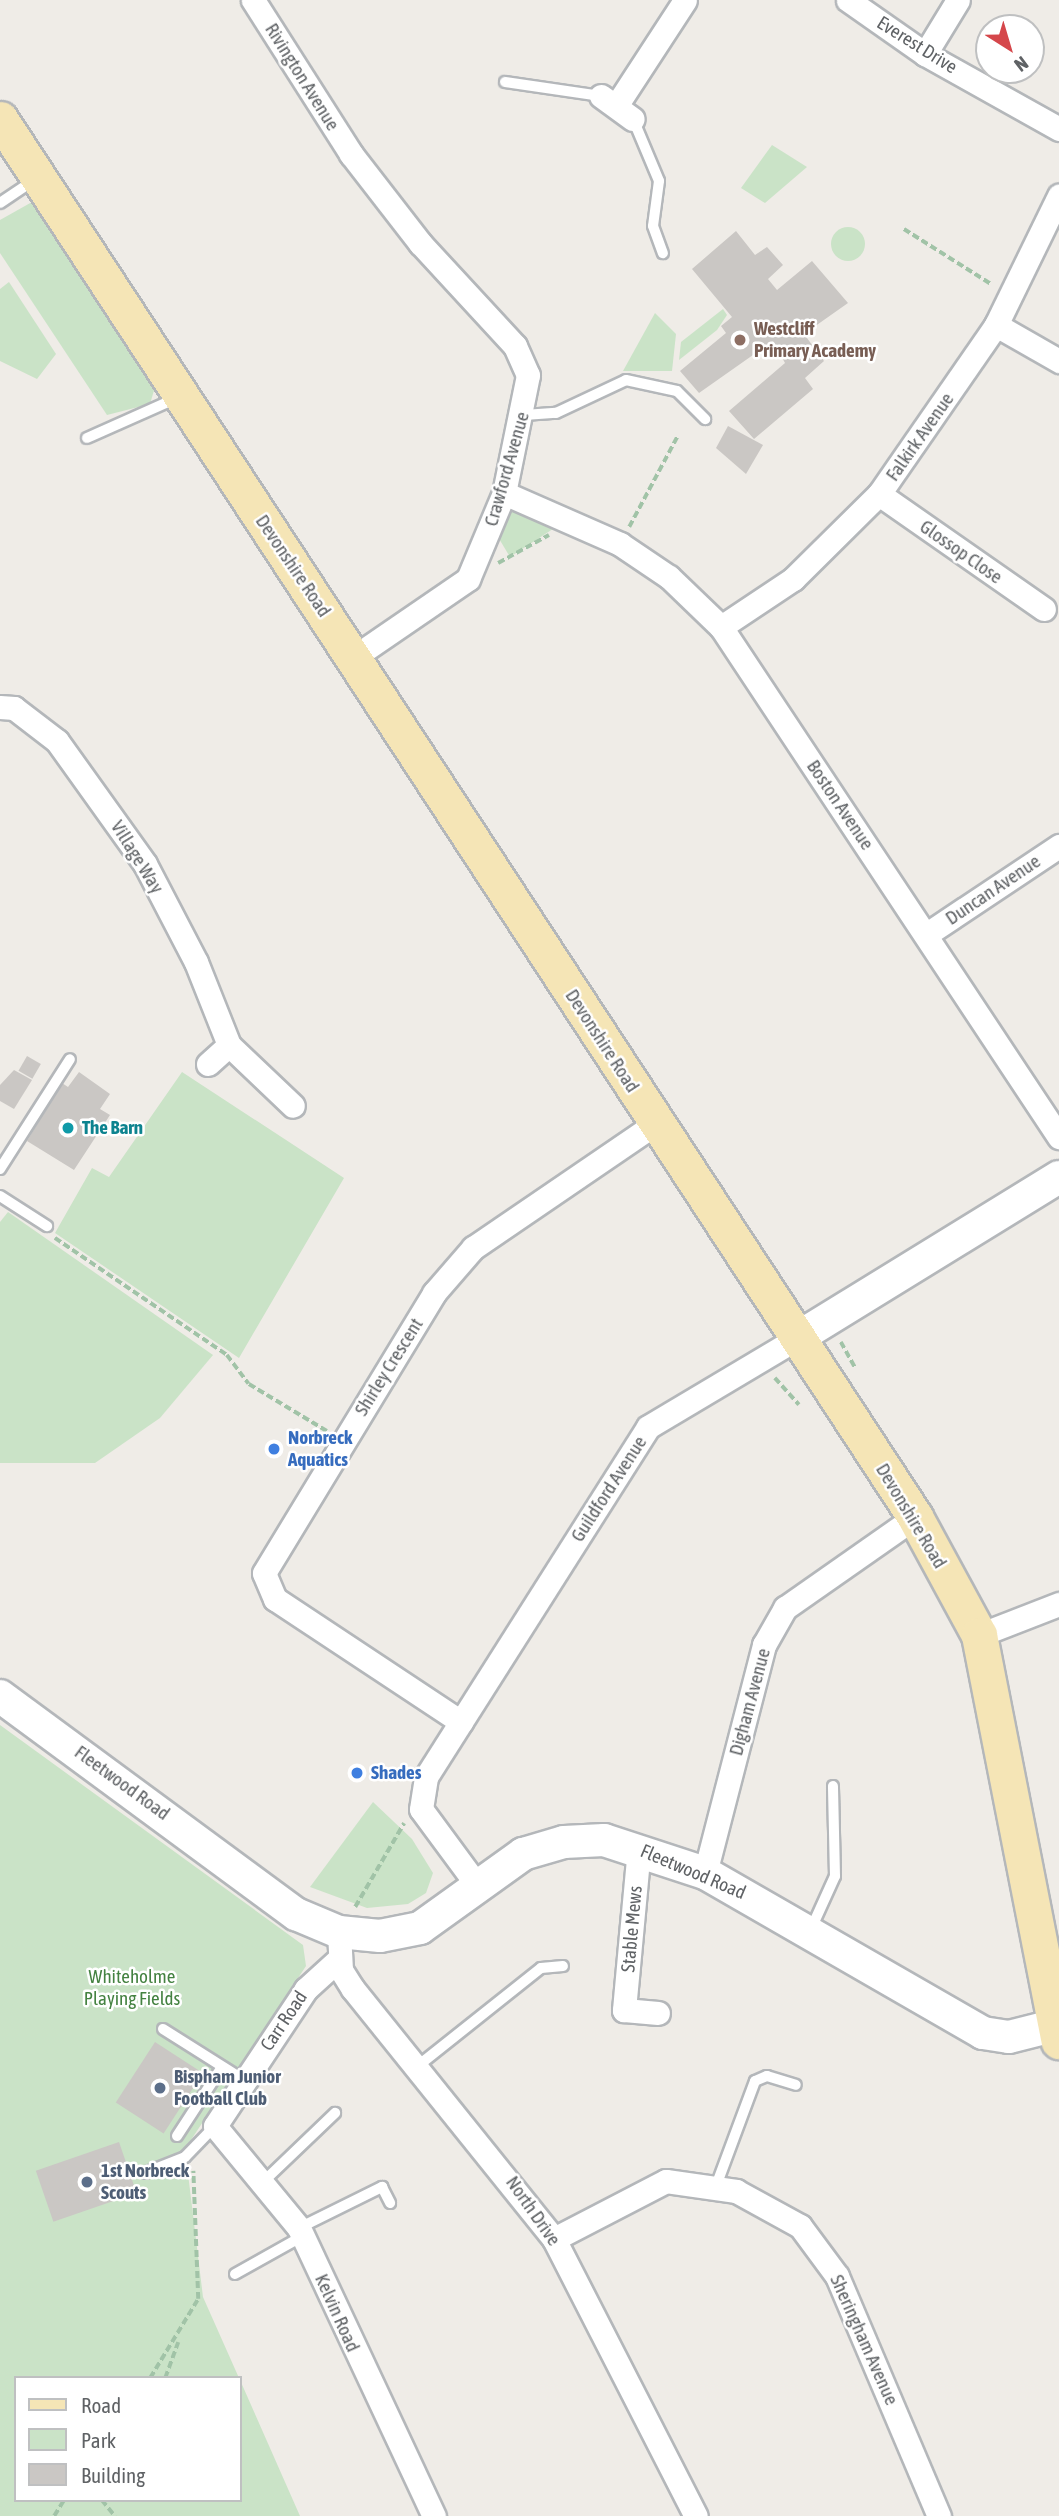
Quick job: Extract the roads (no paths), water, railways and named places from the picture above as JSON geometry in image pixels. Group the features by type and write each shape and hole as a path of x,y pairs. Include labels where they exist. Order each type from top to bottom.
{"main road":[{"name":"Devonshire Road","path":"0,119 180,397 354,657 794,1340 915,1517 979,1635 1057,2033"}],"street":[{"name":"Rivington Avenue","path":"253,0 351,154"},
{"path":"617,107 685,0"},
{"name":"Everest Drive","path":"848,0 925,54 1059,129"},
{"path":"925,54 958,0"},
{"name":"Crawford Avenue","path":"351,154 421,243 515,346 528,375 524,415 504,493 468,579 354,657"},
{"name":"Falkirk Avenue","path":"721,627 793,579 879,494 996,325 1059,197"},
{"path":"996,325 1059,361"},
{"name":"Boston Avenue","path":"504,493 573,519 620,544 669,578 721,627 927,934 1059,1137"},
{"name":"Glossop Close","path":"879,494 1044,609"},
{"name":"Village Way","path":"0,707 14,708 57,741 145,864 229,1045 293,1105"},
{"name":"Duncan Avenue","path":"927,934 1059,846"},
{"path":"208,1064 229,1045"},
{"name":"Shirley Crescent","path":"460,1722 267,1590 264,1573 434,1293 473,1248 655,1124"},
{"name":"Guildford Avenue","path":"477,1885 421,1809 426,1777 648,1427 1059,1177"},
{"name":"Digham Avenue","path":"705,1873 764,1645 785,1608 915,1517"},
{"path":"979,1635 1059,1604"},
{"name":"Fleetwood Road","path":"0,1696 339,1945 420,1928 477,1885 544,1846 592,1840 639,1847 705,1873 811,1929 983,2033 1009,2037 1057,2033"},
{"name":"Stable Mews","path":"639,1847 613,2010 658,2013"},
{"name":"North Drive","path":"339,1945 353,1989 419,2064 555,2239 696,2516"},
{"name":"Carr Road","path":"215,2126 306,1989 339,1945"},
{"name":"Kelvin Road","path":"215,2126 301,2232 434,2516"},
{"name":"Sheringham Avenue","path":"555,2239 666,2181 716,2186 764,2203 817,2244 837,2276 939,2516"}],"lane":[{"path":"505,82 617,107 659,181 653,226 663,253"},
{"path":"0,203 38,177"},
{"path":"524,415 556,412 626,380 677,391 705,419"},
{"path":"87,438 180,397"},
{"path":"0,1170 69,1059"},
{"path":"0,1196 47,1226"},
{"path":"811,1929 835,1876 833,1786"},
{"path":"419,2064 541,1968 563,1966"},
{"path":"163,2029 244,2080"},
{"path":"177,2136 222,2067"},
{"path":"716,2186 755,2081 767,2076 796,2085"},
{"path":"263,2182 335,2113"},
{"path":"145,2173 195,2149 215,2126"},
{"path":"234,2274 301,2232 382,2187 390,2203"}],"place":[{"name":"Westcliff Primary Academy","path":"740,340"},
{"name":"The Barn","path":"68,1128"},
{"name":"Norbreck Aquatics","path":"274,1449"},
{"name":"Shades","path":"357,1773"},
{"name":"Bispham Junior Football Club","path":"160,2088"},
{"name":"1st Norbreck Scouts","path":"87,2182"}],"park label":[{"name":"Whiteholme Playing Fields","path":"132,1988"}]}
